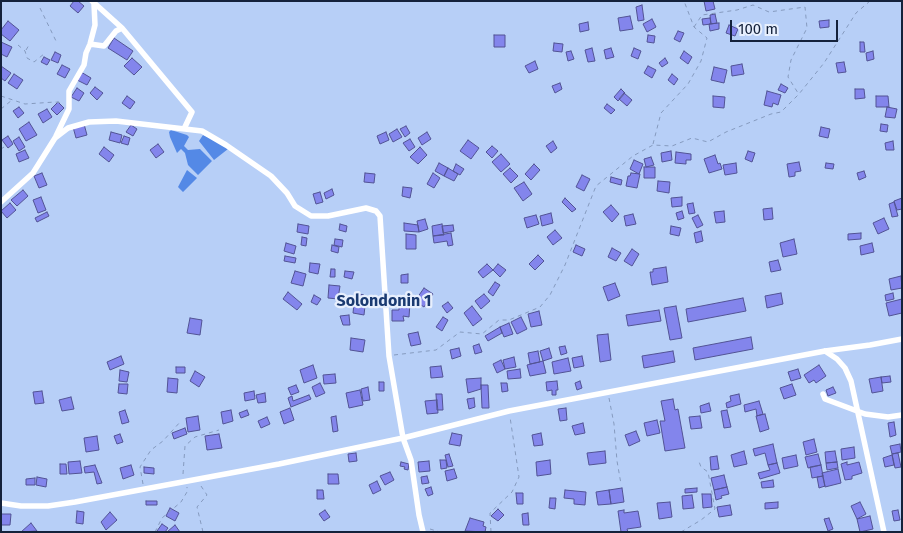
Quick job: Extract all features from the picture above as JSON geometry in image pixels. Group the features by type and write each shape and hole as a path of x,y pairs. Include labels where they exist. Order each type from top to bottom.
{"street":[{"path":"93,2 122,28 192,112 184,129"},
{"path":"1,202 33,173 55,138 69,109 69,90 84,65 95,25 93,2"},
{"path":"90,44 104,46 116,31 122,28"},
{"path":"55,138 68,128 89,122 116,121 202,131 271,176 287,193 295,206 311,216 328,216 366,208 376,211 380,216 390,356 403,438 411,460 423,529"},
{"path":"1,503 21,506 48,506 197,480 403,438 509,411 902,338"},
{"path":"824,351 837,359 845,368 851,382 884,532"},
{"path":"823,394 825,399 865,414 888,417 902,415"}],"path":[{"path":"653,145 661,112 688,84 701,61 707,38 694,27 684,1"},
{"path":"390,356 436,350 460,332 482,334 499,320 509,320 540,307 550,295 565,265 596,186 633,156 653,145 672,146 692,138 708,142 726,132 771,114 781,112 799,94 824,63 856,12 870,1"},
{"path":"694,27 702,15 737,10 752,5 769,12 806,7 806,28 791,60 788,77 799,94"},
{"path":"40,8 56,40"},
{"path":"18,45 25,50 27,58 34,62 44,54"},
{"path":"25,50 29,45"},
{"path":"1,96 25,104 55,102 69,104"},
{"path":"1,109 13,100"},
{"path":"608,392 621,484"},
{"path":"491,532 490,513 512,492 519,477 509,411"},
{"path":"144,489 140,468 151,450 164,441 181,421"},
{"path":"155,532 162,518 181,502 187,492 185,482 185,446 195,437 219,430"},
{"path":"681,532 702,520 715,509 708,472 701,467 698,459"},
{"path":"197,480 207,495 197,507 203,532"},
{"path":"423,529 440,532"}],"water":[{"path":"171,130 189,137 184,146 188,150 200,149 212,161 198,175 188,165 185,153 181,149 177,153 170,137 169,132"},
{"path":"203,135 223,144 228,149 214,160 199,141"},
{"path":"187,170 197,178 183,192 178,187"}],"building":[{"path":"74,1 78,1 84,6 78,13 70,6"},
{"path":"704,1 713,1 715,9 706,11"},
{"path":"642,5 644,20 638,21 636,7"},
{"path":"715,14 717,23 711,24 710,15"},
{"path":"630,16 633,29 620,31 618,18"},
{"path":"710,18 711,24 703,25 702,19"},
{"path":"652,19 656,27 647,32 643,24"},
{"path":"829,20 829,27 820,28 819,21"},
{"path":"8,21 19,30 10,41 1,34 1,30"},
{"path":"588,22 589,30 580,32 579,24"},
{"path":"719,23 719,29 710,31 709,24"},
{"path":"729,25 738,29 735,36 726,33"},
{"path":"678,31 684,33 680,42 674,39"},
{"path":"494,35 505,35 505,47 494,47"},
{"path":"648,35 655,36 654,43 647,42"},
{"path":"114,38 133,51 127,60 108,48"},
{"path":"1,42 12,47 7,57 1,54"},
{"path":"860,42 864,42 865,52 860,52"},
{"path":"554,43 563,44 562,52 553,51"},
{"path":"592,48 595,61 588,62 585,50"},
{"path":"611,48 614,57 606,59 604,50"},
{"path":"634,48 641,51 638,59 631,56"},
{"path":"571,51 574,59 568,61 566,52"},
{"path":"684,51 692,57 688,64 680,58"},
{"path":"873,51 874,59 867,61 866,53"},
{"path":"55,52 61,55 58,63 51,60"},
{"path":"44,57 50,60 47,65 41,62"},
{"path":"132,58 142,67 134,75 124,66"},
{"path":"665,58 668,63 662,67 659,63"},
{"path":"535,61 538,69 529,73 525,66"},
{"path":"844,62 846,72 838,73 836,63"},
{"path":"742,64 744,74 732,76 731,66"},
{"path":"62,65 70,69 65,78 57,74"},
{"path":"1,66 11,73 5,81 1,78"},
{"path":"648,66 656,70 652,78 644,73"},
{"path":"714,67 727,70 724,83 711,80"},
{"path":"81,72 91,78 87,85 77,80"},
{"path":"14,74 23,80 17,89 8,83"},
{"path":"672,74 678,79 674,85 668,80"},
{"path":"560,83 562,89 555,93 552,86"},
{"path":"781,84 788,88 785,93 778,90"},
{"path":"95,87 103,93 97,100 90,93"},
{"path":"77,88 84,93 79,101 71,97"},
{"path":"621,89 625,93 618,101 614,97"},
{"path":"855,89 864,89 865,98 855,99"},
{"path":"767,91 781,95 778,105 773,103 772,107 764,105"},
{"path":"624,93 632,100 627,106 619,99"},
{"path":"127,96 135,102 130,109 122,103"},
{"path":"713,96 725,97 724,108 713,107"},
{"path":"876,96 888,96 889,107 876,107"},
{"path":"58,102 64,108 57,115 51,109"},
{"path":"607,104 615,110 611,114 604,108"},
{"path":"19,107 24,113 18,118 13,111"},
{"path":"887,107 897,109 895,118 885,117"},
{"path":"47,109 52,117 43,123 38,114"},
{"path":"29,122 37,135 26,141 19,129"},
{"path":"84,124 87,135 76,138 73,127"},
{"path":"881,124 888,125 887,132 880,131"},
{"path":"131,125 137,129 133,136 126,132"},
{"path":"406,126 410,133 405,137 400,129"},
{"path":"821,127 830,129 828,138 819,136"},
{"path":"397,129 402,137 393,142 389,134"},
{"path":"111,132 122,135 120,143 109,140"},
{"path":"386,132 389,140 380,144 377,136"},
{"path":"427,132 431,139 422,145 418,138"},
{"path":"8,136 13,144 8,148 2,140"},
{"path":"124,136 130,138 128,145 121,143"},
{"path":"19,137 25,147 19,151 13,141"},
{"path":"410,139 415,147 409,151 403,143"},
{"path":"468,140 479,148 471,159 460,151"},
{"path":"553,141 557,148 551,153 546,146"},
{"path":"893,141 894,150 886,150 885,143"},
{"path":"158,144 164,152 156,158 150,150"},
{"path":"492,146 498,151 492,158 486,152"},
{"path":"104,147 114,155 109,162 99,154"},
{"path":"420,147 427,155 418,164 410,157"},
{"path":"25,150 29,158 19,162 16,154"},
{"path":"671,151 672,160 662,162 661,153"},
{"path":"748,151 755,153 752,162 745,159"},
{"path":"676,152 691,154 691,160 686,160 686,164 675,163"},
{"path":"501,154 510,164 501,172 492,162"},
{"path":"715,155 722,169 709,173 704,159"},
{"path":"651,157 654,165 646,167 644,159"},
{"path":"634,160 643,164 639,174 630,169"},
{"path":"799,162 801,171 795,172 795,176 789,177 787,164"},
{"path":"439,163 448,168 444,176 435,171"},
{"path":"736,163 737,173 725,175 723,165"},
{"path":"826,163 834,164 833,169 825,168"},
{"path":"456,164 464,169 460,175 453,171"},
{"path":"534,164 540,170 531,180 525,174"},
{"path":"644,167 655,167 655,178 644,178"},
{"path":"448,168 458,174 454,181 444,176"},
{"path":"510,168 518,176 511,183 503,174"},
{"path":"864,171 866,177 859,180 857,173"},
{"path":"42,173 47,185 39,188 34,176"},
{"path":"365,173 375,174 374,183 364,182"},
{"path":"433,173 440,178 434,188 427,184"},
{"path":"631,173 640,174 637,188 626,186 628,176"},
{"path":"582,175 590,179 584,191 576,187"},
{"path":"611,177 622,180 621,185 610,182"},
{"path":"658,181 670,182 669,193 657,191"},
{"path":"524,182 532,194 523,201 514,188"},
{"path":"403,187 412,188 410,198 402,196"},
{"path":"332,189 334,195 326,199 324,193"},
{"path":"23,190 28,196 17,206 11,200"},
{"path":"320,192 323,202 316,204 313,194"},
{"path":"41,197 46,210 38,213 33,200"},
{"path":"682,197 682,206 672,207 671,198"},
{"path":"565,198 576,209 572,212 562,202"},
{"path":"902,198 902,209 897,210 894,201"},
{"path":"894,202 898,216 892,217 889,204"},
{"path":"10,203 16,210 7,218 1,211"},
{"path":"693,203 695,213 689,214 687,204"},
{"path":"611,205 619,214 612,222 603,212"},
{"path":"772,208 773,219 764,220 763,209"},
{"path":"682,211 684,218 678,220 676,213"},
{"path":"724,211 725,222 716,223 714,212"},
{"path":"47,212 49,216 37,222 35,218"},
{"path":"551,213 553,223 542,226 540,216"},
{"path":"633,214 636,224 626,226 624,216"},
{"path":"536,215 539,224 527,228 524,218"},
{"path":"698,215 703,225 697,228 692,218"},
{"path":"884,218 889,229 878,234 873,223"},
{"path":"425,219 428,229 419,232 417,221"},
{"path":"404,223 418,225 419,232 404,231"},
{"path":"298,224 309,226 308,234 297,232"},
{"path":"340,224 347,226 346,232 339,230"},
{"path":"442,224 444,235 433,236 432,226"},
{"path":"453,225 454,231 443,233 442,226"},
{"path":"671,226 681,228 679,236 670,234"},
{"path":"555,230 562,238 553,245 547,237"},
{"path":"701,231 703,241 696,243 694,233"},
{"path":"451,233 453,245 448,246 447,241 434,243 433,236"},
{"path":"861,233 861,239 848,240 848,234"},
{"path":"406,234 416,235 416,249 406,249"},
{"path":"302,237 307,238 306,246 301,245"},
{"path":"335,239 343,240 342,247 334,245"},
{"path":"794,239 797,254 783,257 780,243"},
{"path":"286,243 296,246 294,254 284,251"},
{"path":"872,243 874,252 861,255 860,246"},
{"path":"332,245 339,247 338,253 331,251"},
{"path":"576,245 585,249 582,256 573,252"},
{"path":"612,248 621,253 616,261 608,257"},
{"path":"632,249 639,254 632,266 624,261"},
{"path":"538,255 544,261 535,270 529,264"},
{"path":"285,256 296,258 295,263 284,261"},
{"path":"778,260 781,270 771,272 769,262"},
{"path":"310,263 320,264 318,274 309,272"},
{"path":"487,264 493,270 483,278 478,272"},
{"path":"498,264 506,270 500,277 493,270"},
{"path":"666,267 668,282 652,285 650,272 653,272 653,269"},
{"path":"331,269 335,269 335,277 330,277"},
{"path":"295,271 306,274 303,286 291,283"},
{"path":"345,271 354,272 352,279 344,277"},
{"path":"408,274 408,283 401,283 401,275"},
{"path":"901,276 902,288 891,290 889,279"},
{"path":"495,282 500,285 493,296 488,292"},
{"path":"615,283 620,296 608,301 603,287"},
{"path":"329,285 340,286 338,299 328,298"},
{"path":"424,288 433,294 424,307 415,301"},
{"path":"288,292 302,304 297,310 283,299"},
{"path":"355,293 364,295 362,302 354,300"},
{"path":"781,293 783,304 767,308 765,296"},
{"path":"893,293 894,299 886,301 885,295"},
{"path":"484,294 490,301 481,309 475,301"},
{"path":"314,295 321,299 317,305 311,302"},
{"path":"743,298 746,311 688,322 686,309"},
{"path":"902,299 902,313 889,316 886,303"},
{"path":"399,302 410,303 409,317 403,316 404,321 392,321 392,310 399,310"},
{"path":"448,302 453,308 447,313 442,306"},
{"path":"354,304 365,306 364,315 353,313"},
{"path":"472,306 482,319 473,326 464,313"},
{"path":"676,306 682,338 670,340 664,308"},
{"path":"659,310 661,321 628,326 626,315"},
{"path":"539,311 542,325 531,327 528,314"},
{"path":"349,315 350,325 343,325 340,316"},
{"path":"443,317 448,320 442,331 436,327"},
{"path":"521,317 527,329 517,334 511,322"},
{"path":"190,318 202,320 200,335 187,333"},
{"path":"509,323 513,334 504,337 500,327"},
{"path":"500,327 502,333 488,341 485,336"},
{"path":"418,332 421,344 411,346 408,334"},
{"path":"608,334 611,360 600,362 597,335"},
{"path":"751,337 753,349 695,360 693,348"},
{"path":"351,338 365,340 363,352 350,350"},
{"path":"479,344 482,352 475,354 473,346"},
{"path":"565,346 567,353 561,355 559,347"},
{"path":"459,348 461,356 452,359 450,350"},
{"path":"549,348 552,358 543,361 540,351"},
{"path":"538,351 540,362 530,364 528,353"},
{"path":"673,351 675,362 644,368 642,356"},
{"path":"121,356 124,364 110,370 107,362"},
{"path":"582,356 584,366 574,368 572,358"},
{"path":"514,357 516,367 505,369 503,360"},
{"path":"568,358 571,371 554,374 552,362"},
{"path":"501,360 505,369 497,373 493,364"},
{"path":"543,361 546,373 530,376 527,365"},
{"path":"313,365 317,378 304,383 300,370"},
{"path":"819,365 826,376 816,383 814,380 809,383 804,375"},
{"path":"441,366 443,377 431,378 430,367"},
{"path":"176,367 185,367 185,373 176,373"},
{"path":"520,369 521,378 508,379 507,371"},
{"path":"798,369 801,378 791,381 788,372"},
{"path":"120,370 129,372 127,382 119,381"},
{"path":"195,371 205,377 199,387 190,381"},
{"path":"335,374 336,383 324,384 323,375"},
{"path":"890,376 891,382 882,383 881,377"},
{"path":"881,377 883,391 872,393 869,379"},
{"path":"168,378 178,379 177,393 167,392"},
{"path":"481,378 481,389 468,393 466,379"},
{"path":"557,381 558,390 556,390 556,395 552,395 552,390 547,391 546,382"},
{"path":"580,381 582,388 577,390 575,383"},
{"path":"379,382 384,382 384,391 379,391"},
{"path":"320,383 325,393 316,397 312,387"},
{"path":"501,383 507,383 508,391 502,392"},
{"path":"119,384 128,384 127,394 118,393"},
{"path":"792,384 796,395 784,399 780,388"},
{"path":"296,385 299,392 291,395 288,388"},
{"path":"481,385 488,385 489,408 482,408"},
{"path":"368,387 370,400 363,401 361,389"},
{"path":"833,387 836,393 828,396 826,390"},
{"path":"360,390 363,405 349,408 346,393"},
{"path":"42,391 44,403 35,404 33,392"},
{"path":"254,391 255,399 245,401 244,393"},
{"path":"265,393 266,402 258,403 256,395"},
{"path":"436,394 442,394 443,410 437,410"},
{"path":"739,394 741,404 727,408 726,403 731,401 730,396"},
{"path":"309,395 311,399 291,407 288,398 292,396 293,401"},
{"path":"71,397 74,409 62,411 59,400"},
{"path":"474,398 475,407 469,409 467,399"},
{"path":"673,399 675,410 678,409 685,448 665,451 660,421 665,421 661,401"},
{"path":"437,400 438,413 427,414 425,401"},
{"path":"759,401 763,414 757,416 756,409 745,412 744,405"},
{"path":"709,403 711,411 701,413 700,406"},
{"path":"290,408 294,420 284,424 280,412"},
{"path":"566,408 567,420 560,421 558,409"},
{"path":"125,410 129,422 122,424 119,412"},
{"path":"231,410 233,421 223,424 221,412"},
{"path":"247,410 249,415 241,418 239,413"},
{"path":"727,410 731,427 724,428 721,411"},
{"path":"765,414 769,429 760,432 756,416"},
{"path":"198,416 200,430 188,432 186,418"},
{"path":"336,416 338,431 333,432 331,417"},
{"path":"700,416 702,428 691,429 689,417"},
{"path":"267,417 270,424 261,428 258,421"},
{"path":"657,420 660,433 647,436 644,423"},
{"path":"894,422 896,435 890,437 888,423"},
{"path":"583,423 585,433 575,435 572,426"},
{"path":"185,428 187,434 174,439 172,433"},
{"path":"636,431 640,441 629,446 625,435"},
{"path":"452,433 462,435 460,446 449,444"},
{"path":"541,433 543,445 534,446 532,435"},
{"path":"120,434 123,442 117,444 114,436"},
{"path":"219,434 222,448 207,450 205,436"},
{"path":"97,436 99,450 86,452 84,438"},
{"path":"814,439 817,452 806,455 803,442"},
{"path":"773,444 777,463 768,465 765,453 755,456 753,449"},
{"path":"900,444 901,452 892,454 890,446"},
{"path":"854,447 855,458 842,460 841,449"},
{"path":"605,451 606,463 589,465 587,453"},
{"path":"744,451 747,464 734,467 731,455"},
{"path":"835,451 837,462 826,463 825,452"},
{"path":"356,453 357,461 349,462 348,454"},
{"path":"898,453 901,467 895,468 892,454"},
{"path":"449,454 453,466 448,467 445,455"},
{"path":"818,454 821,465 808,468 805,457"},
{"path":"796,455 798,466 784,469 782,458"},
{"path":"892,455 894,465 885,467 883,458"},
{"path":"717,456 719,469 711,470 710,457"},
{"path":"440,460 446,460 447,468 441,469"},
{"path":"550,460 551,474 537,476 536,462"},
{"path":"80,461 82,473 69,474 68,462"},
{"path":"429,461 430,471 419,472 418,462"},
{"path":"401,462 409,464 408,470 400,466"},
{"path":"837,462 838,468 827,470 826,463"},
{"path":"847,462 847,465 859,462 862,473 852,476 852,479 845,480 841,464"},
{"path":"777,463 780,473 760,479 758,473 770,470 768,465"},
{"path":"60,464 66,464 67,474 60,474"},
{"path":"95,465 102,483 97,484 94,472 85,473 84,467"},
{"path":"131,465 134,475 123,479 120,468"},
{"path":"821,465 823,476 812,478 810,467"},
{"path":"144,467 154,468 154,474 144,473"},
{"path":"454,469 457,478 447,481 445,471"},
{"path":"838,469 841,483 825,487 822,473"},
{"path":"390,472 394,480 385,485 380,476"},
{"path":"328,474 338,474 339,484 328,484"},
{"path":"724,475 727,487 714,490 711,478"},
{"path":"427,476 429,483 422,484 421,477"},
{"path":"823,476 825,486 819,488 817,477"},
{"path":"37,477 47,479 46,487 36,485"},
{"path":"35,478 35,485 26,485 26,479"},
{"path":"773,480 774,487 762,488 761,482"},
{"path":"377,481 381,490 373,494 369,485"},
{"path":"431,487 433,494 428,496 425,489"},
{"path":"727,487 729,494 721,496 722,498 716,500 714,490"},
{"path":"622,488 624,502 611,504 609,490"},
{"path":"697,488 697,492 685,493 685,489"},
{"path":"317,490 323,490 324,499 317,499"},
{"path":"565,490 586,492 585,505 574,504 574,499 564,498"},
{"path":"609,490 611,504 598,505 596,492"},
{"path":"516,493 523,493 523,504 517,504"},
{"path":"702,494 711,494 712,507 703,508"},
{"path":"692,495 694,508 683,509 682,496"},
{"path":"550,498 556,498 555,509 549,508"},
{"path":"146,501 157,501 157,505 146,505"},
{"path":"670,502 672,517 659,519 657,503"},
{"path":"778,502 778,508 765,509 765,503"},
{"path":"860,502 866,514 857,519 851,506"},
{"path":"730,505 732,515 719,517 717,507"},
{"path":"170,508 179,513 175,521 166,516"},
{"path":"498,509 504,515 498,521 491,516"},
{"path":"325,510 330,517 324,521 319,514"},
{"path":"624,510 624,513 638,511 641,527 627,529 628,532 621,532 618,511"},
{"path":"898,510 900,520 894,521 892,511"},
{"path":"77,511 84,512 83,524 76,523"},
{"path":"110,512 117,520 106,530 101,522"},
{"path":"528,513 529,525 523,525 522,514"},
{"path":"1,514 11,514 10,525 1,525"},
{"path":"870,516 873,529 860,532 857,519"},
{"path":"470,518 484,522 485,532 465,531"},
{"path":"829,518 833,529 828,531 824,519"},
{"path":"31,523 37,531 21,532"},
{"path":"162,524 168,528 165,532 158,532 157,531"},
{"path":"175,525 180,532 167,532"}],"district":[{"name":"Solondonin 1","path":"384,302"}]}
